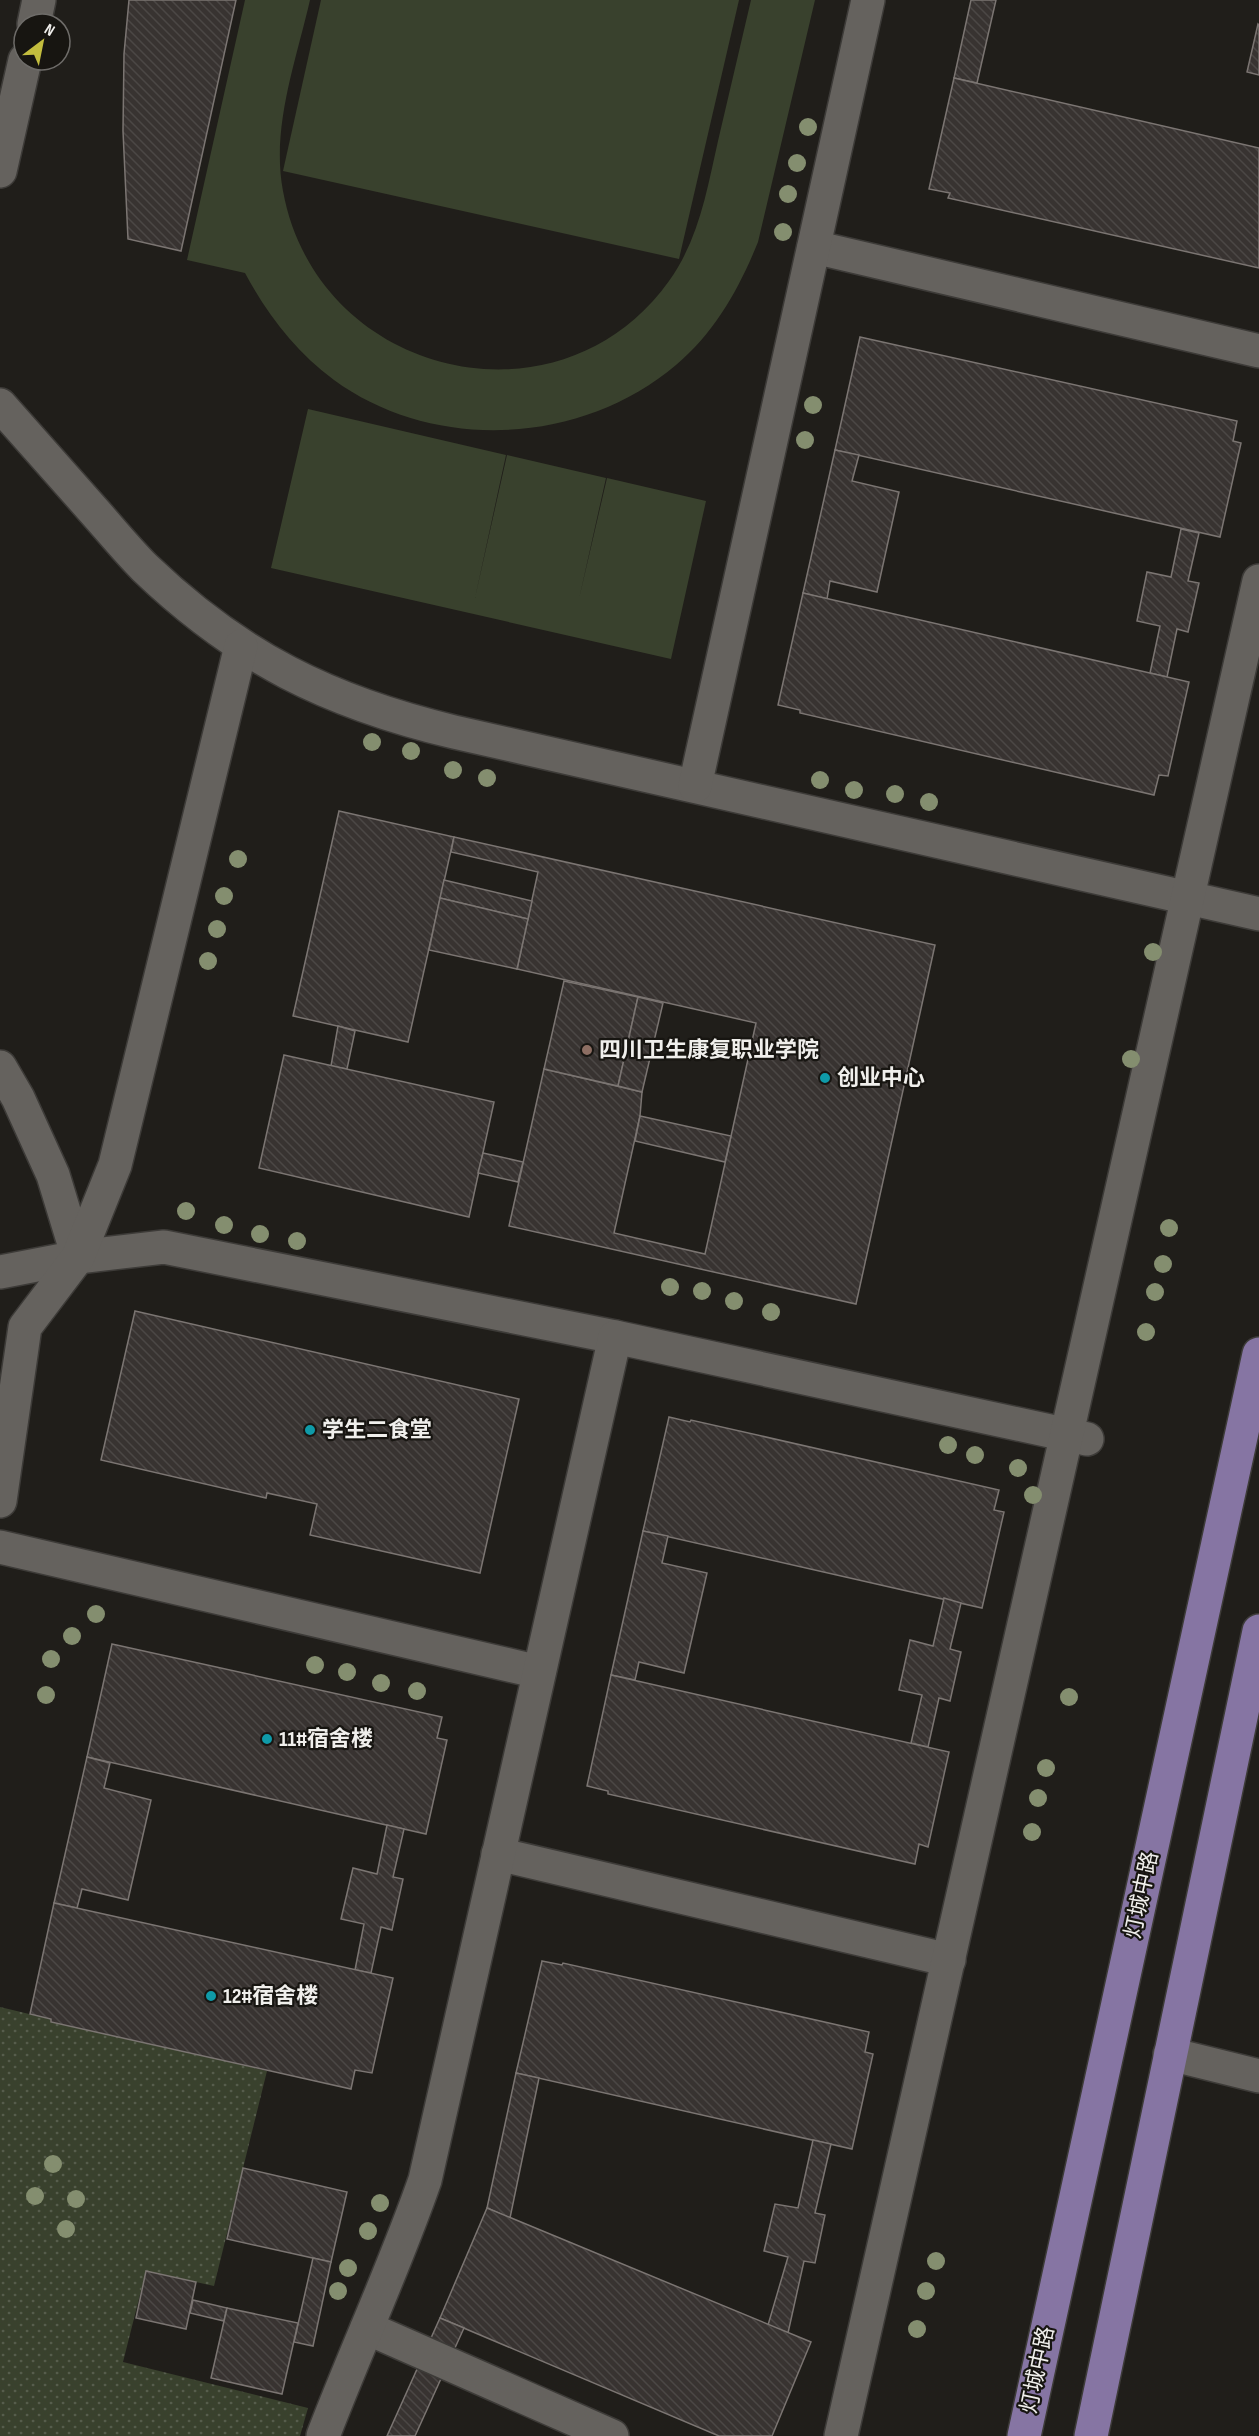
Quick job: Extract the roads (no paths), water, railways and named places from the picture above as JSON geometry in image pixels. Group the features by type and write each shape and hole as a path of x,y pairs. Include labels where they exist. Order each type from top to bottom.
{"main road":[{"name":"灯城中路","path":"1024,2436 1259,1354"},
{"path":"1091,2436 1259,1632"}],"street":[{"path":"695,786 868,0"},
{"path":"0,171 22,72"},
{"path":"814,247 1259,351"},
{"path":"0,405 144,566 186,604 241,646 330,694 387,714 454,732 1259,914"},
{"path":"841,2436 949,1960 1077,1436 1188,898 1259,581"},
{"path":"0,1501 25,1327 78,1257 115,1165 241,646"},
{"path":"0,1067 18,1098 53,1175 78,1257"},
{"path":"0,1272 78,1257 164,1246 615,1337 1077,1436"},
{"path":"324,2436 425,2180 447,2091 615,1337"},
{"path":"0,1547 539,1672"},
{"path":"498,1854 949,1960"},
{"path":"1170,2054 1259,2076"},
{"path":"367,2328 612,2436"}],"place":[{"name":"四川卫生康复职业学院","path":"587,1050"},
{"name":"创业中心","path":"825,1078"},
{"name":"学生二食堂","path":"310,1430"},
{"name":"11#宿舍楼","path":"267,1739"},
{"name":"12#宿舍楼","path":"211,1996"}]}
